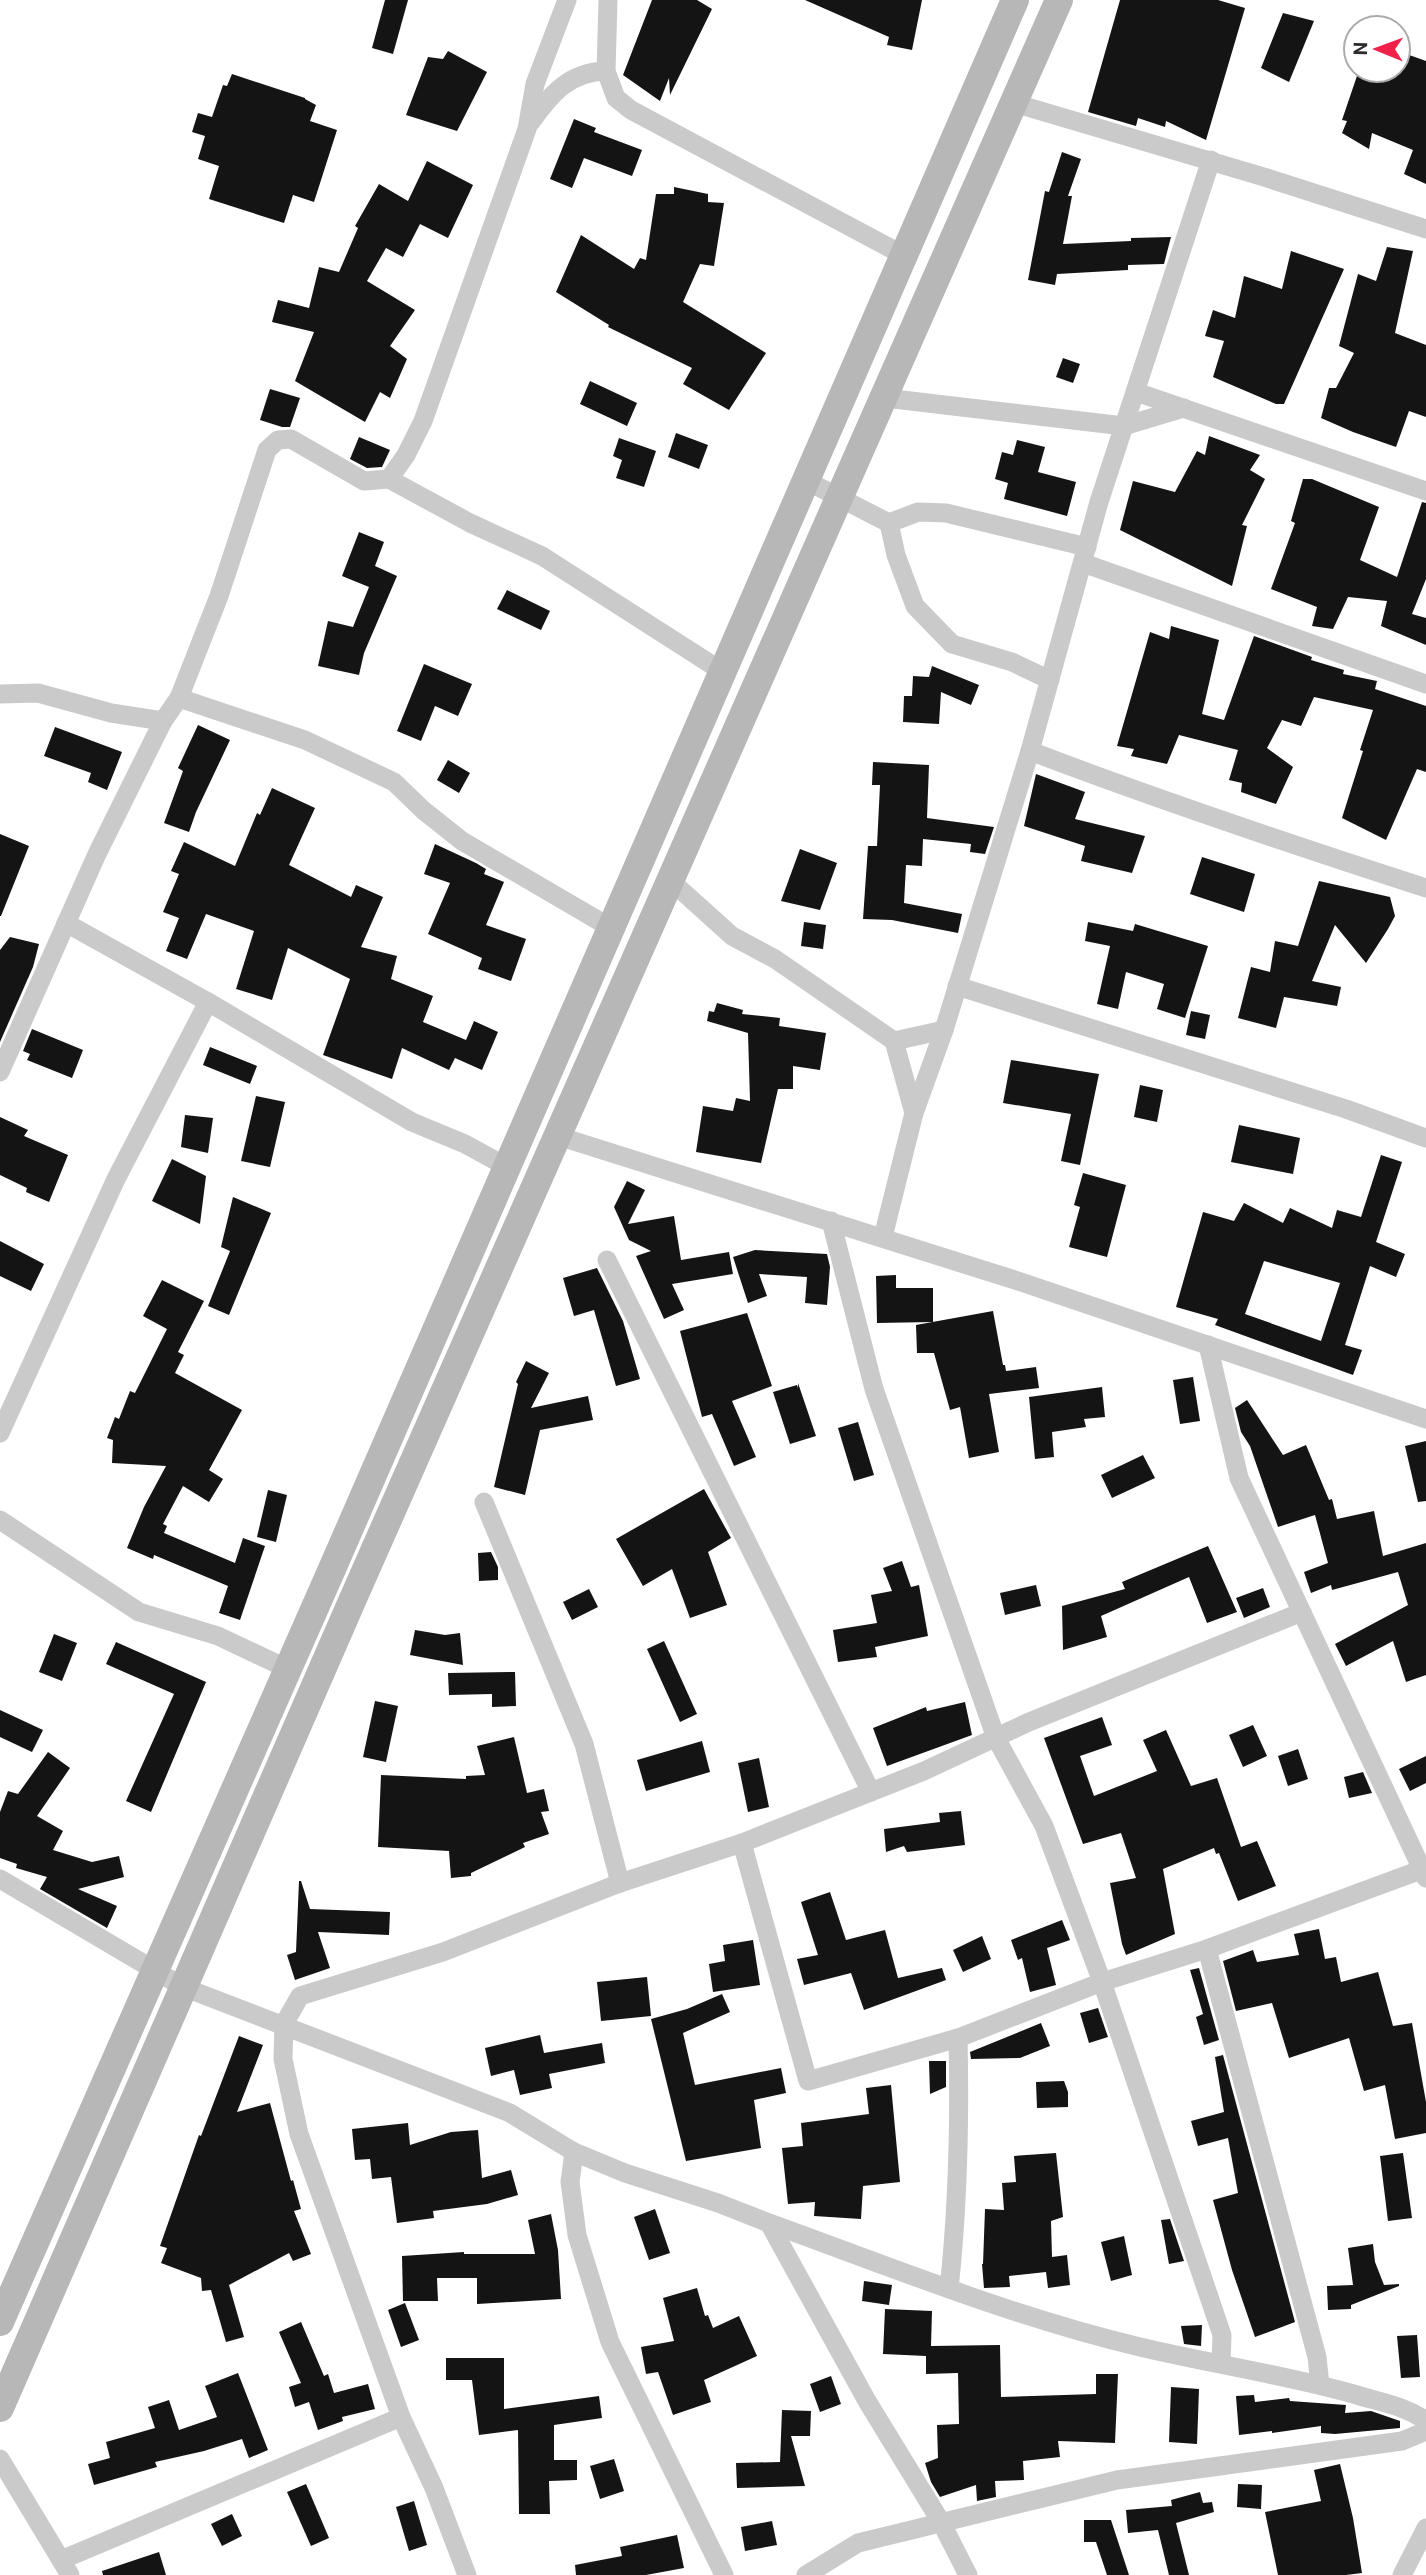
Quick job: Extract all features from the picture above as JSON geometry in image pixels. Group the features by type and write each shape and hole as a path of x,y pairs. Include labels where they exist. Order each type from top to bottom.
{"main road":[{"path":"0,2322 288,1669 1015,0"},
{"path":"0,2408 1059,0"}],"street":[{"path":"389,479 406,455 423,421 527,129 535,84 567,0"},
{"path":"608,0 606,71 616,98 631,110 903,255"},
{"path":"527,129 545,102 564,84 588,72 606,71"},
{"path":"1014,103 1211,160 1426,229"},
{"path":"883,1237 914,1113 944,1030 1030,751 1124,426 1211,160"},
{"path":"1136,392 1426,491"},
{"path":"885,398 1124,426 1184,408"},
{"path":"0,1072 97,854 163,721 179,698 219,596 267,450 278,440 291,439 364,481 389,479 470,523 542,556 723,672"},
{"path":"807,481 889,523 918,512 946,513 1085,555 1426,684"},
{"path":"889,523 896,555 915,606 952,644 1012,662 1050,680"},
{"path":"0,694 38,693 111,713 163,721"},
{"path":"179,698 305,740 394,782 423,810 462,841 611,928"},
{"path":"1030,751 1253,832 1426,888"},
{"path":"671,881 732,936 775,959 894,1041 914,1113"},
{"path":"66,923 208,1002 412,1122 465,1144 507,1167"},
{"path":"957,986 1346,1109 1426,1138"},
{"path":"0,1433 116,1179 208,1002"},
{"path":"894,1041 944,1030"},
{"path":"558,1136 883,1237 1426,1419"},
{"path":"831,1221 874,1389 996,1738 1044,1826 1102,1982 1222,2335 1221,2363"},
{"path":"607,1260 871,1792"},
{"path":"742,1843 808,2081 958,2038 1102,1982 1207,1949 1424,1872 1239,1478 1209,1345"},
{"path":"484,1502 584,1744 620,1883"},
{"path":"0,1520 139,1612 218,1636 288,1669"},
{"path":"467,2575 433,2488 401,2417 299,2134 283,2059 284,2024 300,1996 443,1952 620,1883 742,1843 871,1792 1028,1722 1302,1612"},
{"path":"0,1879 183,1987 510,2113 574,2152 625,2173 718,2203 949,2289 1042,2320 1116,2340 1320,2385 1402,2408 1426,2421"},
{"path":"1207,1949 1317,2357 1320,2385"},
{"path":"949,2289 957,2212 960,2129 958,2038"},
{"path":"574,2152 570,2182 578,2235 610,2342 724,2575"},
{"path":"769,2223 867,2401 941,2522 968,2575"},
{"path":"0,2459 65,2568 401,2417"},
{"path":"806,2575 858,2543 1117,2480 1402,2441 1426,2431"},
{"path":"1402,2575 1426,2528"}],"building":[{"path":"385,0 408,0 393,54 372,48"},
{"path":"652,0 697,0 712,9 670,95 669,78 660,101 623,75"},
{"path":"805,0 922,0 912,50 887,45 889,37"},
{"path":"1120,0 1218,0 1245,8 1206,140 1166,121 1165,127 1138,118 1136,126 1088,112"},
{"path":"1283,13 1314,21 1289,82 1261,68"},
{"path":"448,51 487,72 457,131 406,115 428,57 443,59"},
{"path":"1412,56 1426,61 1426,184 1404,174 1413,150 1372,133 1369,149 1342,133 1347,121 1342,120 1354,84 1412,84"},
{"path":"232,74 305,98 316,105 310,121 337,130 314,202 293,195 284,223 209,199 219,166 198,159 205,136 192,132 198,113 212,117 223,85 227,86"},
{"path":"574,119 596,128 594,132 642,150 632,176 584,158 572,188 550,179"},
{"path":"1062,152 1081,159 1068,196 1072,196 1063,244 1171,237 1164,264 1128,265 1128,270 1057,274 1055,285 1028,280 1045,191 1049,192"},
{"path":"427,161 473,185 448,238 420,224 403,257 386,248 367,281 415,310 390,346 407,359 390,398 380,392 365,422 295,381 314,332 272,322 278,300 309,308 319,267 339,272 358,228 355,226 379,184 408,201"},
{"path":"674,187 708,194 708,202 724,203 714,266 700,264 683,302 766,353 729,410 683,384 692,368 608,327 609,325 556,292 581,235 634,269 640,258 646,260 656,194 674,194"},
{"path":"1387,247 1413,251 1395,333 1426,345 1426,417 1409,411 1396,447 1321,418 1329,388 1336,388 1354,353 1339,346 1358,274 1376,281"},
{"path":"1291,251 1344,269 1284,404 1276,404 1213,377 1224,341 1205,336 1213,310 1235,318 1244,276 1282,289"},
{"path":"1063,358 1080,364 1073,383 1056,377"},
{"path":"590,381 637,403 627,426 580,404"},
{"path":"270,389 300,398 290,427 260,420"},
{"path":"676,433 708,445 699,469 668,457"},
{"path":"1209,436 1260,455 1250,470 1265,479 1242,525 1247,526 1232,586 1120,530 1133,481 1175,492 1197,451 1205,455"},
{"path":"359,437 390,450 382,467 367,468 350,459"},
{"path":"619,438 656,451 644,487 616,478 622,460 613,456"},
{"path":"1017,440 1045,447 1038,472 1076,482 1067,516 1004,499 1008,483 995,479 1002,452 1013,455"},
{"path":"1303,479 1312,479 1379,507 1360,560 1397,577 1422,502 1426,503 1426,579 1412,614 1426,618 1426,645 1381,626 1387,601 1348,597 1333,629 1312,626 1317,607 1271,589 1295,523 1291,521"},
{"path":"359,532 384,542 375,566 397,576 364,653 359,675 318,666 328,621 353,627 369,587 342,576"},
{"path":"507,590 550,611 541,630 497,609"},
{"path":"1171,626 1219,640 1202,714 1224,720 1254,636 1312,657 1311,660 1344,670 1343,674 1377,681 1375,689 1426,706 1426,772 1417,769 1386,840 1342,818 1373,710 1314,697 1301,726 1282,720 1267,748 1293,767 1276,804 1241,792 1242,783 1229,780 1238,750 1179,735 1167,764 1131,756 1134,749 1117,746 1150,632 1169,639"},
{"path":"424,664 472,684 458,716 435,706 421,741 397,731"},
{"path":"932,666 979,685 971,705 941,692 939,724 903,722 904,696 912,696 913,676 929,677"},
{"path":"198,725 230,740 189,832 164,823 183,771 178,768"},
{"path":"55,727 122,752 107,790 88,782 91,773 44,756"},
{"path":"448,760 470,773 459,793 437,780"},
{"path":"873,762 929,765 927,818 994,827 985,854 970,852 971,844 923,839 922,866 906,865 904,903 962,914 958,933 892,920 863,919 868,846 877,846 880,785 872,785"},
{"path":"1036,774 1085,792 1075,819 1145,836 1132,873 1081,861 1085,846 1024,826"},
{"path":"272,788 315,808 289,865 351,897 356,885 383,897 361,947 397,956 391,979 433,996 423,1022 466,1040 474,1021 498,1032 482,1070 455,1058 449,1070 402,1048 392,1079 323,1055 350,979 288,948 272,1000 236,989 254,931 206,914 187,959 166,951 179,918 163,912 179,874 171,871 184,842 235,866 257,813 260,815"},
{"path":"0,834 29,846 1,916 0,916"},
{"path":"435,844 476,863 486,869 484,874 504,882 486,925 526,939 511,981 478,969 482,958 428,934 450,883 424,874"},
{"path":"800,849 837,863 820,910 781,901"},
{"path":"1202,857 1255,874 1244,912 1190,894"},
{"path":"1319,881 1390,897 1395,916 1388,929 1366,963 1335,925 1312,981 1341,987 1337,1006 1284,997 1276,1028 1238,1018 1251,967 1270,972 1275,941 1298,946"},
{"path":"804,922 826,925 823,949 801,946"},
{"path":"1088,922 1133,931 1135,924 1208,946 1185,1018 1157,1009 1164,984 1126,972 1118,1009 1097,1004 1110,946 1085,941"},
{"path":"10,937 39,944 33,967 0,1042 0,950"},
{"path":"717,1003 743,1010 742,1014 780,1018 779,1026 826,1033 820,1070 793,1066 793,1089 778,1089 761,1163 696,1152 703,1106 733,1111 736,1098 750,1101 748,1033 707,1021 709,1011 714,1012"},
{"path":"1191,1011 1210,1015 1205,1039 1186,1035"},
{"path":"32,1029 83,1050 72,1078 27,1060 30,1054 23,1051"},
{"path":"210,1047 257,1066 250,1084 203,1065"},
{"path":"1011,1060 1099,1074 1080,1165 1061,1161 1071,1114 1003,1103"},
{"path":"1140,1085 1163,1090 1157,1122 1134,1117"},
{"path":"256,1096 285,1102 270,1167 241,1161"},
{"path":"185,1115 213,1118 208,1153 181,1147"},
{"path":"0,1117 28,1130 24,1136 68,1155 49,1202 26,1192 27,1188 0,1175"},
{"path":"1239,1125 1300,1138 1293,1174 1231,1162"},
{"path":"1381,1155 1402,1162 1376,1242 1405,1254 1396,1277 1370,1266 1345,1345 1362,1350 1353,1375 1215,1325 1218,1319 1176,1307 1203,1212 1234,1221 1244,1203 1283,1223 1290,1208 1332,1228 1337,1210 1361,1217","holes":["1264,1261 1340,1283 1321,1341 1245,1314"]},
{"path":"172,1159 206,1176 200,1224 152,1201"},
{"path":"1083,1173 1126,1185 1107,1257 1069,1247 1080,1207 1074,1205"},
{"path":"627,1181 645,1190 628,1224 674,1216 681,1260 729,1252 733,1274 672,1284 684,1310 664,1319 636,1256 651,1251 629,1240 614,1207"},
{"path":"233,1197 271,1213 229,1315 208,1306 230,1251 221,1247"},
{"path":"0,1241 44,1264 31,1291 0,1276"},
{"path":"755,1250 827,1254 830,1267 827,1305 805,1303 807,1277 759,1274 767,1296 748,1303 733,1257"},
{"path":"597,1268 623,1321 640,1379 616,1386 594,1310 574,1316 563,1278"},
{"path":"896,1275 896,1288 933,1288 933,1322 877,1323 876,1276"},
{"path":"162,1280 204,1301 178,1352 184,1355 175,1373 242,1410 209,1470 223,1479 209,1502 183,1486 163,1524 167,1526 164,1533 235,1563 243,1538 265,1546 240,1620 219,1613 228,1586 154,1555 153,1559 127,1548 144,1507 166,1466 112,1463 113,1440 107,1438 115,1417 119,1419 130,1391 135,1393 167,1329 143,1316"},
{"path":"993,1311 1006,1371 1036,1367 1039,1388 989,1394 999,1452 969,1458 960,1407 950,1410 934,1353 917,1353 916,1325"},
{"path":"747,1313 772,1386 732,1401 756,1457 734,1466 712,1414 702,1417 680,1331"},
{"path":"526,1361 549,1373 531,1408 588,1396 593,1420 540,1430 525,1495 494,1487 518,1384 516,1382"},
{"path":"1193,1377 1200,1421 1180,1424 1173,1380"},
{"path":"798,1383 816,1436 790,1444 773,1392 797,1385 798,1388"},
{"path":"1102,1387 1105,1417 1084,1419 1086,1427 1052,1432 1054,1457 1035,1459 1029,1397"},
{"path":"1247,1400 1283,1455 1306,1445 1329,1500 1332,1499 1337,1519 1374,1511 1383,1556 1426,1543 1426,1675 1406,1682 1393,1641 1346,1666 1335,1644 1408,1605 1398,1572 1332,1590 1331,1585 1311,1593 1304,1572 1328,1563 1315,1515 1278,1527 1250,1446 1241,1432 1235,1408"},
{"path":"858,1422 874,1475 854,1481 838,1428"},
{"path":"1426,1441 1426,1501 1418,1502 1405,1446"},
{"path":"1143,1455 1155,1478 1112,1498 1101,1475"},
{"path":"704,1489 731,1538 708,1552 727,1605 690,1618 672,1569 643,1586 616,1539"},
{"path":"268,1490 287,1495 276,1542 257,1537"},
{"path":"1208,1546 1237,1612 1207,1623 1189,1577 1101,1616 1107,1637 1063,1650 1062,1606 1125,1589 1122,1582"},
{"path":"491,1552 498,1567 498,1580 479,1581 478,1553"},
{"path":"902,1561 911,1587 919,1585 928,1636 875,1647 877,1657 838,1662 833,1630 877,1623 871,1595 892,1591 883,1568"},
{"path":"1036,1585 1041,1606 1005,1615 1000,1593"},
{"path":"1263,1588 1270,1607 1244,1618 1236,1598"},
{"path":"589,1589 598,1607 572,1620 563,1602"},
{"path":"415,1630 445,1635 460,1633 463,1665 410,1655"},
{"path":"54,1634 77,1643 62,1681 39,1672"},
{"path":"664,1641 697,1714 680,1722 647,1649"},
{"path":"116,1642 206,1682 151,1812 126,1801 174,1694 106,1664"},
{"path":"515,1672 516,1706 492,1707 492,1694 449,1695 448,1673"},
{"path":"375,1701 398,1706 386,1762 363,1757"},
{"path":"965,1702 972,1735 887,1766 873,1728 926,1707 927,1711"},
{"path":"0,1710 43,1730 32,1752 0,1737"},
{"path":"1102,1717 1112,1745 1080,1756 1094,1796 1157,1771 1143,1740 1166,1730 1191,1786 1217,1778 1241,1847 1257,1841 1276,1886 1238,1901 1219,1853 1216,1854 1214,1848 1163,1869 1175,1934 1126,1955 1110,1883 1136,1878 1121,1833 1083,1844 1044,1738"},
{"path":"1253,1725 1267,1756 1243,1767 1229,1735"},
{"path":"514,1737 527,1793 544,1789 549,1811 541,1812 549,1834 523,1843 525,1847 471,1873 471,1876 451,1878 449,1851 378,1847 381,1775 466,1779 466,1776 485,1775 477,1746"},
{"path":"702,1741 710,1772 646,1791 637,1760"},
{"path":"1298,1749 1308,1779 1288,1786 1278,1756"},
{"path":"48,1752 70,1768 37,1816 63,1831 53,1850 92,1862 119,1856 124,1877 78,1889 117,1906 107,1928 40,1889 47,1877 16,1868 17,1864 0,1858 0,1812 8,1791 18,1794"},
{"path":"1426,1756 1426,1783 1410,1791 1399,1769"},
{"path":"759,1758 769,1807 748,1812 738,1763"},
{"path":"1363,1772 1372,1793 1349,1798 1344,1777"},
{"path":"961,1811 965,1845 907,1852 904,1846 886,1852 884,1829 940,1822 939,1813"},
{"path":"299,1881 310,1909 390,1912 389,1935 318,1932 330,1968 295,1980 287,1955 296,1952"},
{"path":"830,1892 846,1940 885,1930 898,1978 942,1968 946,1980 864,2010 851,1973 804,1985 797,1959 818,1955 801,1902"},
{"path":"1062,1920 1070,1940 1047,1948 1056,1985 1030,1992 1022,1958 1018,1960 1011,1940"},
{"path":"1319,1929 1325,1959 1336,1957 1341,1982 1378,1972 1393,2026 1412,2023 1426,2102 1426,2133 1395,2139 1385,2085 1364,2091 1349,2038 1289,2058 1272,2003 1236,2011 1223,1961 1253,1950 1257,1962 1299,1955 1294,1934"},
{"path":"982,1936 991,1959 963,1972 953,1950"},
{"path":"753,1940 760,1985 713,1992 709,1964 725,1961 723,1945"},
{"path":"1199,1968 1219,2040 1204,2045 1196,2017 1203,2014 1190,1970"},
{"path":"647,1977 651,2016 601,2021 597,1982"},
{"path":"722,1994 730,2012 683,2033 695,2085 781,2068 786,2093 754,2100 761,2148 686,2161 651,2019 687,2009"},
{"path":"1098,2008 1108,2037 1089,2043 1080,2013"},
{"path":"1041,2023 1050,2046 1020,2058 971,2059 970,2052"},
{"path":"540,2035 544,2053 602,2043 605,2063 549,2074 552,2088 520,2095 514,2070 491,2076 485,2048"},
{"path":"239,2036 263,2045 237,2112 270,2103 301,2209 294,2211 311,2254 293,2261 289,2253 229,2285 244,2337 226,2342 211,2290 202,2291 201,2278 161,2263 167,2248 160,2246 199,2135 201,2136"},
{"path":"1223,2055 1295,2322 1255,2337 1232,2270 1213,2200 1238,2193 1228,2138 1198,2146 1191,2121 1224,2112 1215,2057"},
{"path":"929,2061 946,2061 946,2087 930,2094"},
{"path":"1064,2081 1068,2092 1068,2107 1037,2108 1036,2082"},
{"path":"891,2085 900,2182 863,2186 861,2219 814,2216 815,2202 788,2204 782,2148 803,2146 801,2123 869,2114 866,2088"},
{"path":"408,2123 410,2145 451,2132 478,2130 482,2178 511,2170 518,2195 487,2204 433,2211 434,2218 397,2223 391,2177 372,2179 370,2159 355,2160 352,2129"},
{"path":"1056,2153 1063,2217 1051,2221 1052,2257 1067,2255 1070,2285 1048,2288 1046,2272 1009,2276 1010,2287 984,2288 982,2264 985,2209 1004,2210 1002,2183 1016,2182 1014,2156"},
{"path":"1403,2153 1412,2218 1388,2221 1380,2156"},
{"path":"655,2209 670,2253 649,2260 634,2217"},
{"path":"551,2214 558,2250 561,2299 477,2304 477,2278 437,2278 438,2301 403,2301 402,2256 464,2252 535,2254 528,2220"},
{"path":"1170,2219 1184,2261 1169,2264 1161,2220"},
{"path":"1124,2236 1132,2275 1111,2281 1101,2242"},
{"path":"1373,2244 1375,2262 1384,2285 1399,2286 1351,2305 1351,2309 1328,2310 1327,2286 1353,2285 1348,2248"},
{"path":"864,2281 892,2285 889,2305 862,2301"},
{"path":"697,2288 705,2316 708,2315 713,2328 739,2316 757,2356 704,2380 711,2402 673,2415 658,2372 646,2374 641,2347 674,2341 663,2298"},
{"path":"405,2303 419,2340 401,2347 388,2310"},
{"path":"885,2309 932,2311 931,2346 1000,2345 1001,2397 1096,2394 1096,2374 1118,2374 1115,2443 1058,2441 1060,2457 1023,2461 1024,2480 995,2481 996,2497 977,2501 976,2485 940,2497 931,2482 925,2463 938,2458 937,2425 959,2424 958,2373 926,2374 926,2356 883,2354"},
{"path":"301,2322 324,2376 328,2374 334,2393 368,2384 375,2409 342,2417 343,2421 318,2430 309,2402 295,2407 289,2387 301,2383 279,2332"},
{"path":"1202,2325 1201,2346 1184,2344 1181,2326"},
{"path":"1417,2335 1420,2377 1401,2378 1397,2336"},
{"path":"446,2358 504,2358 504,2409 599,2396 602,2418 554,2425 554,2460 577,2460 577,2480 549,2481 550,2514 519,2514 518,2430 479,2435 472,2380 446,2380"},
{"path":"238,2373 268,2450 249,2458 242,2439 155,2462 157,2467 94,2485 88,2464 110,2458 106,2442 155,2428 148,2407 169,2400 179,2430 217,2417 205,2386"},
{"path":"831,2376 841,2404 820,2412 810,2384"},
{"path":"1171,2387 1199,2389 1197,2444 1169,2442"},
{"path":"1254,2395 1255,2402 1289,2398 1290,2401 1346,2405 1345,2413 1371,2411 1400,2421 1400,2428 1335,2434 1321,2433 1321,2426 1239,2435 1236,2396"},
{"path":"782,2410 811,2411 810,2436 791,2436 805,2486 737,2488 736,2463 780,2462"},
{"path":"614,2459 624,2491 600,2499 590,2466"},
{"path":"1340,2464 1362,2573 1278,2575 1265,2512 1321,2501 1314,2470"},
{"path":"306,2484 329,2538 311,2546 287,2492"},
{"path":"1238,2484 1262,2485 1261,2509 1237,2507"},
{"path":"1200,2492 1203,2503 1212,2502 1214,2512 1176,2523 1189,2575 1169,2575 1158,2530 1128,2533 1126,2510 1172,2506 1171,2500"},
{"path":"414,2501 427,2545 409,2551 396,2507"},
{"path":"232,2514 242,2536 222,2546 211,2524"},
{"path":"1084,2520 1111,2520 1129,2575 1107,2575 1096,2542 1084,2542"},
{"path":"772,2521 777,2545 745,2551 741,2527"},
{"path":"677,2535 684,2568 646,2575 576,2575 575,2565 622,2556 620,2547"},
{"path":"159,2552 166,2575 103,2575 102,2571"}]}
